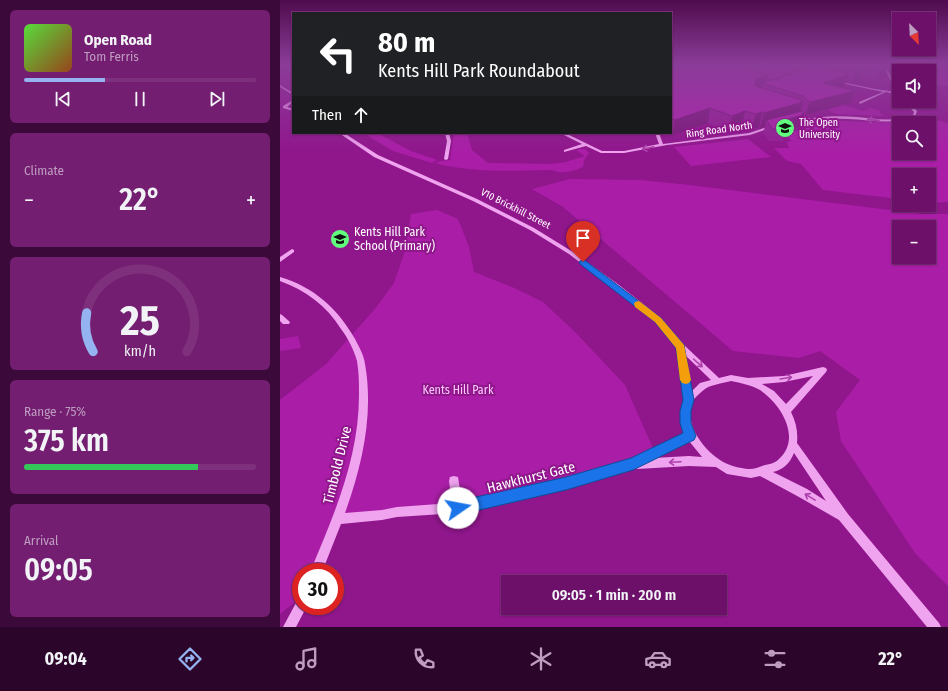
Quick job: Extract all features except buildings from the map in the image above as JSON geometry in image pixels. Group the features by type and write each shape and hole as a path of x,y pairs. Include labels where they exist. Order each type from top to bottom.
{"street":[{"path":"860,103 880,94"},
{"path":"280,104 292,101"},
{"path":"287,103 284,107 288,109"},
{"path":"785,123 806,119 834,118 884,121 906,119 914,116 916,112 912,108"},
{"path":"280,109 292,110"},
{"path":"800,115 806,119"},
{"name":"Ring Road North","path":"585,145 601,152 624,152 661,145 750,134 774,126"},
{"name":"V10 Brickhill Street","path":"343,134 376,156 475,200 532,228 571,253 658,320 680,347 716,379"},
{"path":"446,159 449,142 447,134"},
{"path":"564,134 585,145"},
{"path":"656,134 661,145"},
{"path":"565,151 585,145"},
{"path":"280,260 292,251"},
{"name":"Timbold Drive","path":"280,279 290,282 316,297 337,316 356,348 361,364 364,416 357,457 338,519 320,563"},
{"path":"280,317 286,322"},
{"name":"V10 Brickhill Street","path":"680,347 689,400"},
{"path":"747,381 762,388 776,398 786,411 792,422 794,433 793,444 787,457 777,467 762,472 746,473 735,471 714,462 700,451 690,436 686,423 685,411 689,400 700,387 716,379 731,378 747,381 784,379 824,370 786,411"},
{"name":"Hawkhurst Gate","path":"338,519 382,515 396,512 458,508 566,484 633,464 690,436"},
{"path":"793,444 844,518 935,627"},
{"name":"Hawkhurst Gate","path":"633,464 689,461 714,462"},
{"path":"762,472 803,493 844,518"},
{"path":"454,481 458,508"},
{"path":"289,627 296,615"}],"green space":[{"path":"844,105 863,111 870,108 880,111 879,112 884,116 836,114 828,110"},
{"path":"814,120 892,123 892,160 936,160 936,120 948,123 948,202 936,203 936,168 892,168 892,198 823,190 801,164 787,161 774,148 789,148 787,142 791,141 787,135 805,127 801,121"},
{"path":"365,134 379,134 411,151 437,160 432,163 393,151"},
{"path":"454,134 467,134 472,150 488,163 551,164 566,162 585,156 577,151 579,149 585,149 589,153 584,160 583,167 565,172 550,170 478,170 435,163 450,160"},
{"path":"748,139 771,157 691,166 674,147"},
{"path":"570,179 640,180 892,210 892,212 948,214 948,586 915,553 841,441 836,412 860,380 820,351 799,358 733,351 563,207 532,189"},
{"name":"Kents Hill Park","path":"437,210 458,219 469,247 474,272 512,287 543,302 576,333 625,385 655,453 525,494 339,519 320,563 292,563 292,604 280,614 280,400 326,364 374,310 394,283 405,251 411,214"},
{"path":"298,336 301,348 280,351 280,339"}],"slow traffic":[{"path":"639,304 658,320 680,347 686,380"}],"place":[{"name":"The Open University","path":"785,128"},
{"name":"Kents Hill Park School (Primary)","path":"340,239"}],"route":[{"path":"458,508 566,484 633,464 690,436 686,423 685,411 689,400 680,347 658,320 583,262"}]}
